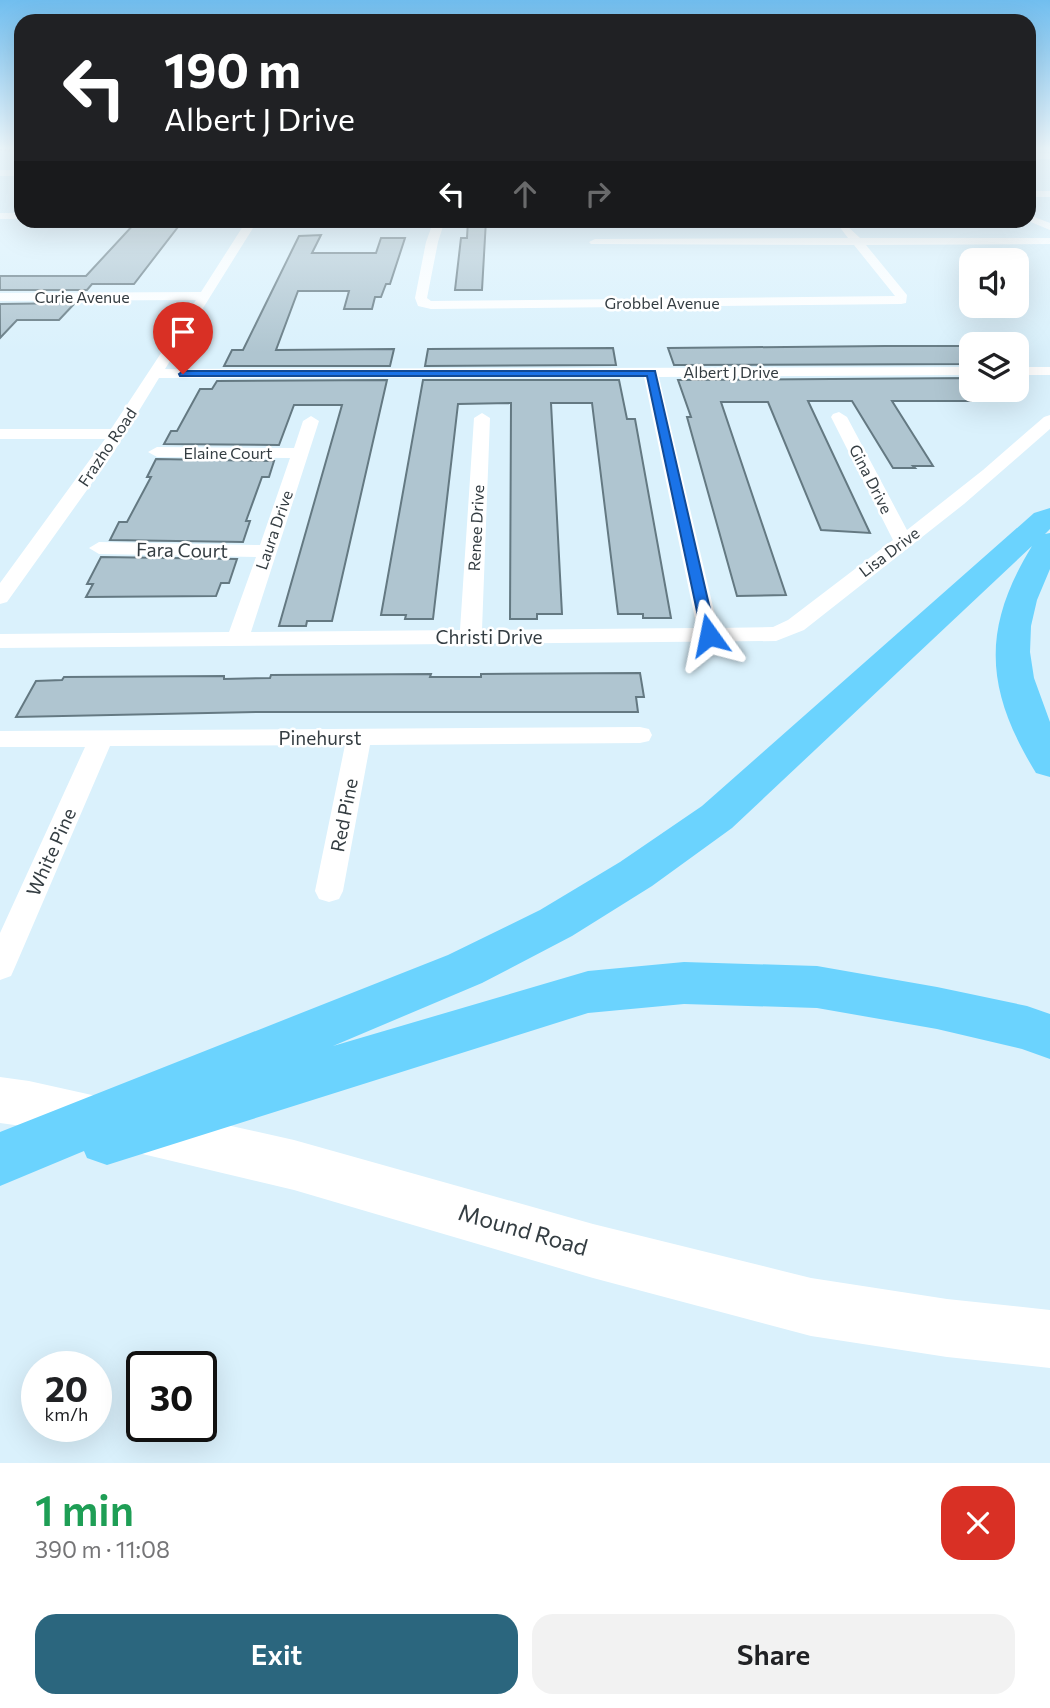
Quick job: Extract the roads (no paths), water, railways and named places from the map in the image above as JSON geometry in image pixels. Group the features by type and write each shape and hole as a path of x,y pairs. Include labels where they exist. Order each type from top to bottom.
{"highway":[{"path":"0,1159 465,969 556,923 636,874 717,817 1033,528 1050,517"},
{"path":"1050,542 1030,571 1019,598 1012,649 1013,678 1050,763"},
{"path":"0,1172 588,992 684,983 817,987 937,1008 1027,1028 1050,1037"}],"street":[{"name":"Frazho Road","path":"0,598 8,576 117,434 248,228"},
{"name":"Grobbel Avenue","path":"437,228 421,298 423,303 901,300 901,295 857,241"},
{"path":"846,228 857,241"},
{"path":"596,242 1050,241"},
{"name":"Curie Avenue","path":"0,297 206,296"},
{"name":"Albert J Drive","path":"155,374 959,371"},
{"path":"1044,371 1050,383"},
{"path":"651,373 709,635"},
{"name":"Gina Drive","path":"839,417 902,540"},
{"name":"Renee Drive","path":"471,637 482,418"},
{"name":"Lisa Drive","path":"709,635 776,634 796,625 1014,454 1050,420"},
{"name":"Laura Drive","path":"238,639 311,421"},
{"path":"0,434 117,434"},
{"name":"Elaine Court","path":"157,452 300,453"},
{"name":"Fara Court","path":"99,548 266,551"},
{"name":"Christi Drive","path":"0,641 709,635"},
{"name":"Pinehurst","path":"0,739 640,735"},
{"name":"White Pine","path":"0,967 101,738"},
{"name":"Red Pine","path":"330,891 359,738"},
{"name":"Mound Road","path":"15,1102 294,1165 593,1251 811,1307 947,1328 1050,1339"}]}
